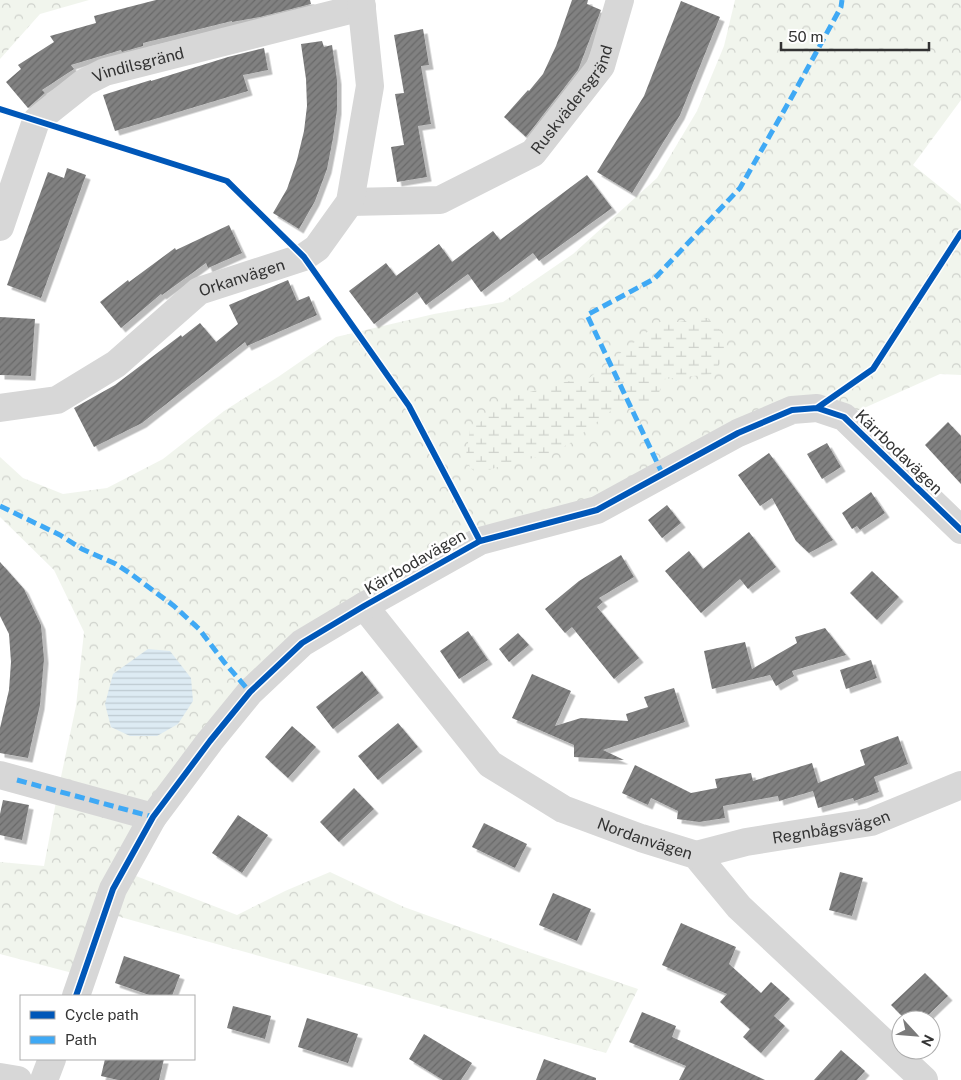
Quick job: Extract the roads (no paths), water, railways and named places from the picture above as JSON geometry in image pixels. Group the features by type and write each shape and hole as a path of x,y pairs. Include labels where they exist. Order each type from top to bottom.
{"street":[{"name":"Ruskvädersgränd","path":"350,202 440,200 533,153 601,66 620,0"},
{"name":"Orkanvägen","path":"0,408 57,400 116,364 199,292 304,257 317,248 350,202 370,86 362,3"},
{"name":"Vindilsgränd","path":"0,228 36,121 85,82 105,72 362,3"},
{"name":"Kärrbodavägen","path":"76,995 113,889 152,817 250,692 302,643 480,540 597,510 738,433 792,410 817,408 844,417 961,530"},
{"name":"Nordanvägen","path":"364,606 490,764 562,809 641,838 696,855 739,907 924,1080"},
{"path":"8,778 152,817"},
{"name":"Regnbågsvägen","path":"696,855 746,842 871,822 961,786"},
{"path":"44,1080 52,1060"},
{"path":"0,1076 18,1080"}]}
